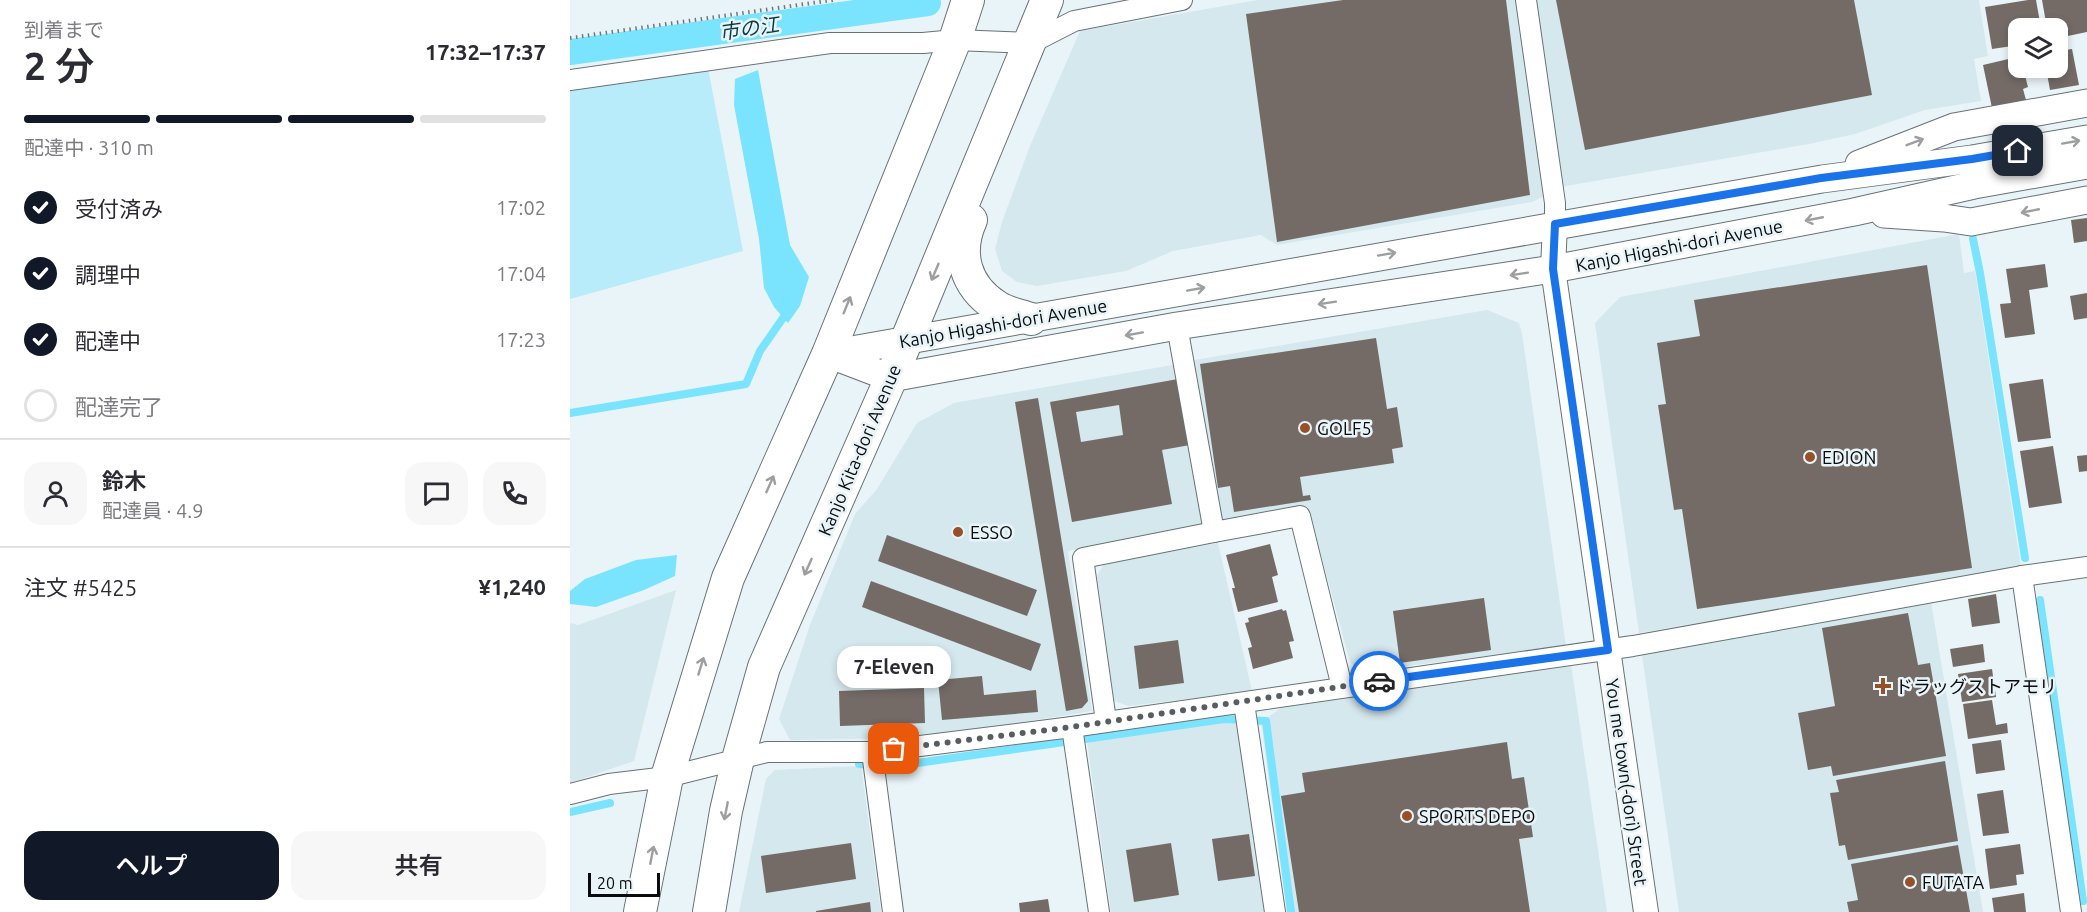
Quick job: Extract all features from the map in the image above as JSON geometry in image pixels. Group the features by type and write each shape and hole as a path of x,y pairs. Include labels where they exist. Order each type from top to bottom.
{"highway":[{"path":"640,912 667,777 728,578 828,354 955,40 968,0"},
{"name":"Kanjo Kita-dori Avenue","path":"709,912 726,811 764,667 891,378 1047,0"},
{"path":"1031,43 1033,76 966,231 963,261 972,282 997,308 1031,319"}],"main road":[{"path":"1821,178 1954,127 2087,103"},
{"name":"Kanjo Higashi-dori Avenue","path":"891,378 1177,326 1553,269 1854,212 1973,172 2087,139"},
{"name":"Kanjo Higashi-dori Avenue","path":"828,354 1821,178 2087,165"},
{"path":"1854,212 1971,222 2087,200"},
{"path":"828,354 891,378"}],"street":[{"path":"570,80 830,43 923,43 955,40 1031,43 1074,21 1182,0"},
{"path":"1526,0 1555,203 1555,224"},
{"name":"You me town(-dori) Street","path":"1555,224 1553,269 1646,912"},
{"path":"1177,326 1214,532"},
{"path":"1106,721 1083,558 1300,516 1342,687"},
{"path":"570,794 609,784 667,777 767,752 873,762 1073,737 1106,721 1246,715 1342,687 1608,650 2022,576 2087,567"},
{"path":"2022,576 2071,912"},
{"path":"1246,715 1275,912"},
{"path":"1073,737 1099,912"},
{"path":"873,762 893,912"}],"path":[{"path":"570,38 833,0"}],"shaded area":[{"path":"1258,0 1979,0 1988,56 1974,59 1981,101 1925,110 1855,134 1566,186 1532,202 1277,245 1261,235 1173,251 1126,271 1037,286 1017,282 1002,271 995,249 1002,222 1030,146 1080,31"},
{"path":"708,68 743,251 570,299 570,87"},
{"name":"EDION","path":"1959,234 1964,273 1975,271 2021,567 1639,633 1595,323 1620,297"},
{"path":"1487,310 1519,323 1522,333 1566,646 1360,672 1350,662 1308,507 1218,522 1189,361"},
{"path":"1178,364 1207,525 1068,551 1092,711 926,738 790,740 779,719 810,625 855,514 877,489 917,423 954,403"},
{"path":"1218,543 1252,691 1129,706 1114,701 1097,576 1104,564"},
{"path":"676,590 634,761 570,783 570,623 578,625"},
{"path":"1931,602 1983,912 1679,912 1642,655"},
{"path":"1571,664 1607,912 1287,912 1261,722 1281,708"},
{"path":"1236,714 1266,912 1111,912 1086,734"},
{"path":"861,766 881,912 739,912 766,779 775,770"}],"water":[{"path":"758,70 790,245 809,277 800,306 788,323 774,307 764,288 759,239 734,105 735,79"},
{"path":"677,555 675,576 596,607 570,604 570,591 585,579 636,560"}],"building":[{"path":"1343,0 1506,0 1530,195 1277,242 1246,14"},
{"path":"1556,0 1854,0 1872,95 1585,150"},
{"path":"2036,0 2039,18 2008,18 2008,47 1992,49 1985,7"},
{"path":"2042,0 2087,0 2087,32 2068,36 2068,18 2045,18"},
{"path":"2072,49 2079,85 2050,90 2048,78 2068,78 2068,50"},
{"path":"2008,59 2008,78 2026,78 2028,87 2023,89 2026,100 1992,108 1983,65"},
{"path":"2087,218 2087,241 2074,243 2071,220"},
{"path":"2045,264 2048,287 2029,290 2035,334 2005,338 2000,304 2011,303 2006,269"},
{"name":"EDION","path":"1927,265 1972,568 1697,609 1682,509 1674,510 1658,405 1666,404 1657,343 1700,336 1694,300"},
{"path":"2087,293 2087,318 2074,320 2070,296"},
{"name":"GOLF5","path":"1376,338 1387,409 1397,407 1403,447 1392,449 1394,463 1300,477 1303,496 1310,495 1311,500 1234,512 1230,486 1218,488 1200,364"},
{"path":"1178,379 1190,445 1162,450 1172,504 1072,522 1050,402","holes":["1119,405 1123,435 1081,442 1076,412"]},
{"path":"2043,379 2051,438 2018,442 2009,384"},
{"path":"1038,398 1088,701 1082,708 1066,711 1015,402"},
{"path":"2053,446 2062,503 2029,508 2020,451"},
{"path":"2087,455 2087,471 2079,472 2077,456"},
{"path":"887,535 1037,590 1027,616 878,561"},
{"path":"1270,544 1278,575 1272,577 1278,602 1238,612 1232,588 1235,588 1226,555"},
{"path":"871,581 1041,644 1031,671 862,607"},
{"path":"1996,594 2000,623 1972,627 1968,599"},
{"path":"1484,598 1491,650 1400,663 1393,611"},
{"path":"1282,609 1286,610 1294,641 1289,642 1293,658 1253,669 1248,648 1252,647 1245,623 1249,622 1248,618"},
{"name":"ドラッグストアモリ","path":"1908,613 1918,665 1930,663 1946,756 1833,776 1831,766 1808,770 1798,713 1835,706 1822,628"},
{"path":"1178,640 1184,683 1139,689 1134,646"},
{"path":"1983,644 1985,662 1953,667 1950,649"},
{"path":"1992,669 1996,697 1962,702 1958,674"},
{"path":"982,676 984,695 1036,690 1038,712 942,720 938,680"},
{"path":"924,688 925,723 840,726 839,691"},
{"path":"1992,700 1996,725 2007,723 2008,733 1968,739 1963,704"},
{"path":"2001,740 2005,770 1976,774 1972,744"},
{"name":"SPORTS DEPO","path":"1507,742 1512,779 1524,777 1533,837 1519,839 1530,912 1299,912 1281,796 1305,792 1302,773"},
{"path":"1945,761 1958,841 1848,860 1845,845 1839,846 1830,793 1839,792 1836,780"},
{"path":"2003,790 2009,833 1983,836 1977,794"},
{"path":"1249,834 1255,876 1218,881 1212,839"},
{"path":"851,843 856,879 766,893 761,856"},
{"path":"1171,843 1179,895 1134,902 1126,850"},
{"path":"2020,844 2024,874 2016,875 2017,885 1990,889 1985,849"},
{"name":"FUTATA","path":"1958,845 1970,912 1849,912 1847,902 1858,900 1851,864"},
{"path":"2024,893 2026,912 1994,912 1992,898"},
{"path":"1048,899 1050,912 1020,912 1019,903"},
{"path":"870,902 871,912 816,912 816,911"}],"waterway":[{"name":"市の江","path":"570,52 928,3"},
{"path":"1973,239 2025,558"},
{"path":"570,413 746,384 760,351 783,318"},
{"path":"2040,600 2083,901"},
{"path":"859,764 890,767 1224,719 1266,721 1291,912"},
{"path":"570,812 610,803"}],"way so far":[{"path":"894,749 1244,703 1379,681"}],"place":[{"name":"GOLF5","path":"1305,428"},
{"name":"EDION","path":"1810,457"},
{"name":"ESSO","path":"958,532"},
{"name":"ドラッグストアモリ","path":"1883,686"},
{"name":"7-Eleven","path":"894,749"},
{"name":"SPORTS DEPO","path":"1407,816"},
{"name":"FUTATA","path":"1910,882"}],"route":[{"path":"1379,681 1608,650 1553,269 1555,224 1821,178 2018,151"}]}
